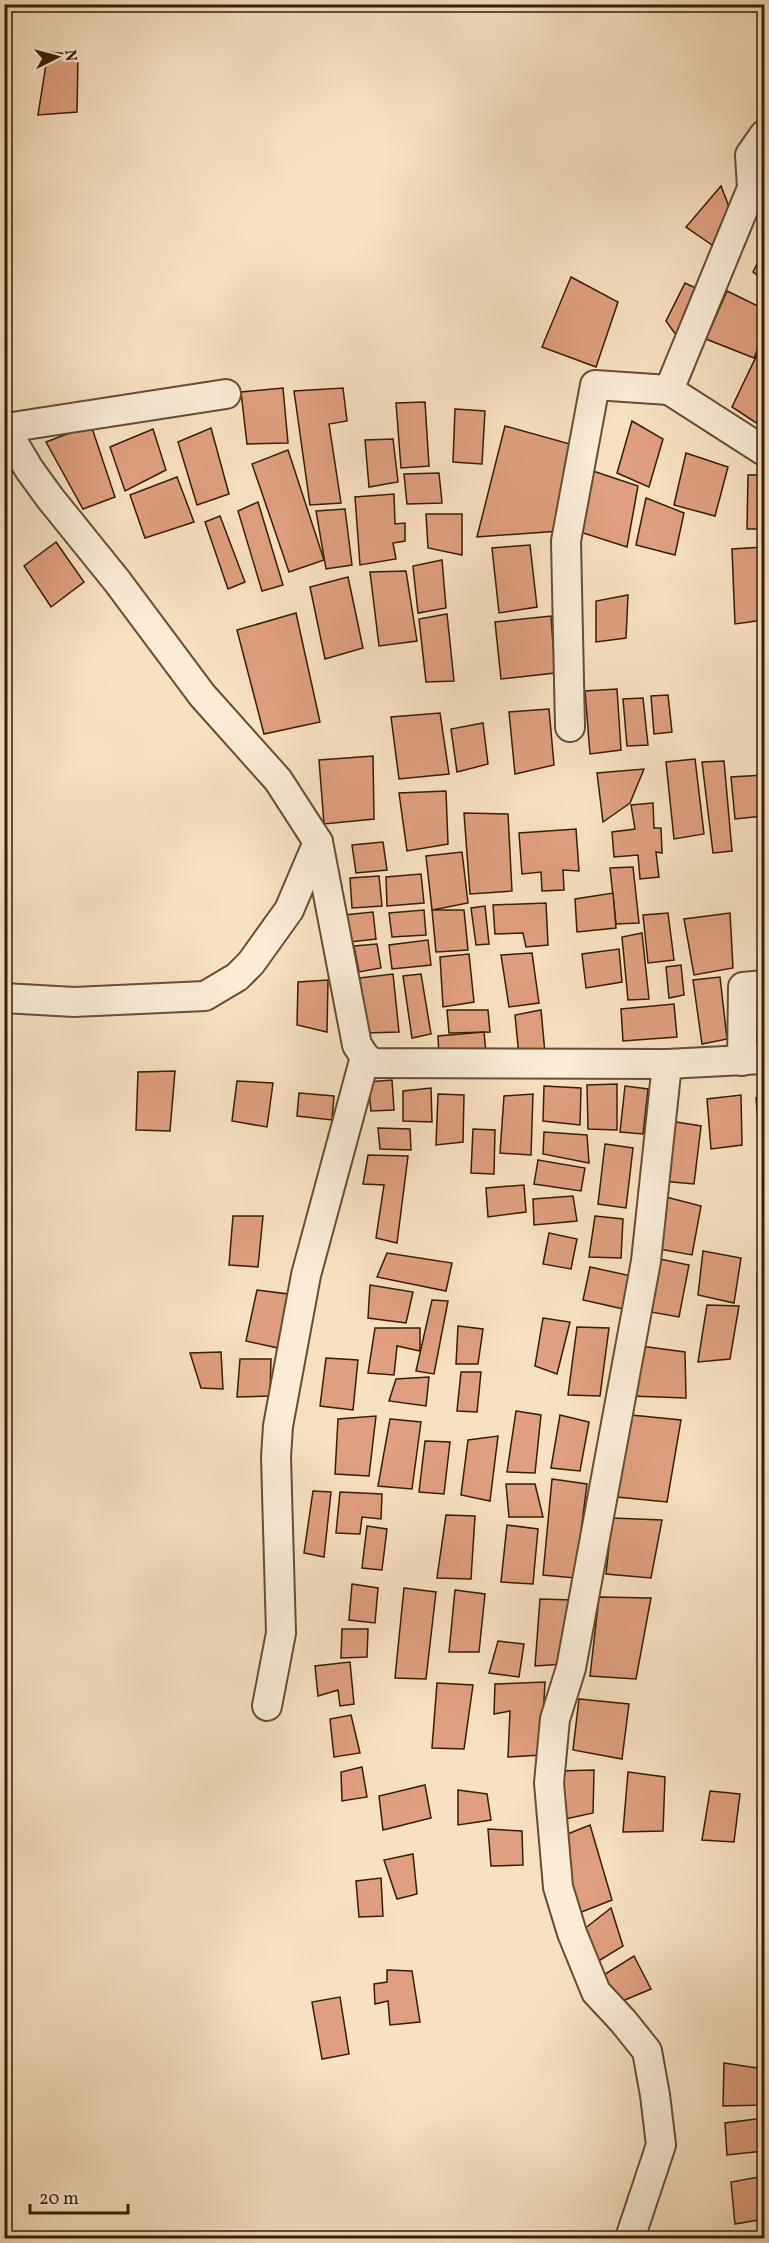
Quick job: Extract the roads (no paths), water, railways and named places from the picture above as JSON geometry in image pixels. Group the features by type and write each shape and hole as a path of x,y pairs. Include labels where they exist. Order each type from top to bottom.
{"street":[{"path":"669,390 752,188 750,155 765,135"},
{"path":"570,727 566,541 595,385 669,390 765,451"},
{"path":"226,394 5,427 29,469 50,498 117,581 202,695 278,780 318,842 357,1045 365,1057 373,1063 382,1064 667,1064 753,1060 743,987 765,985"},
{"path":"7,997 74,1002 205,996 237,977 251,963 289,910 318,842"},
{"path":"267,1706 281,1633 276,1457 278,1426 306,1275 365,1057"},
{"path":"630,2238 661,2145 656,2095 646,2051 623,2020 596,1992 572,1934 558,1887 549,1783 555,1719 571,1668 646,1261 667,1064"}]}
